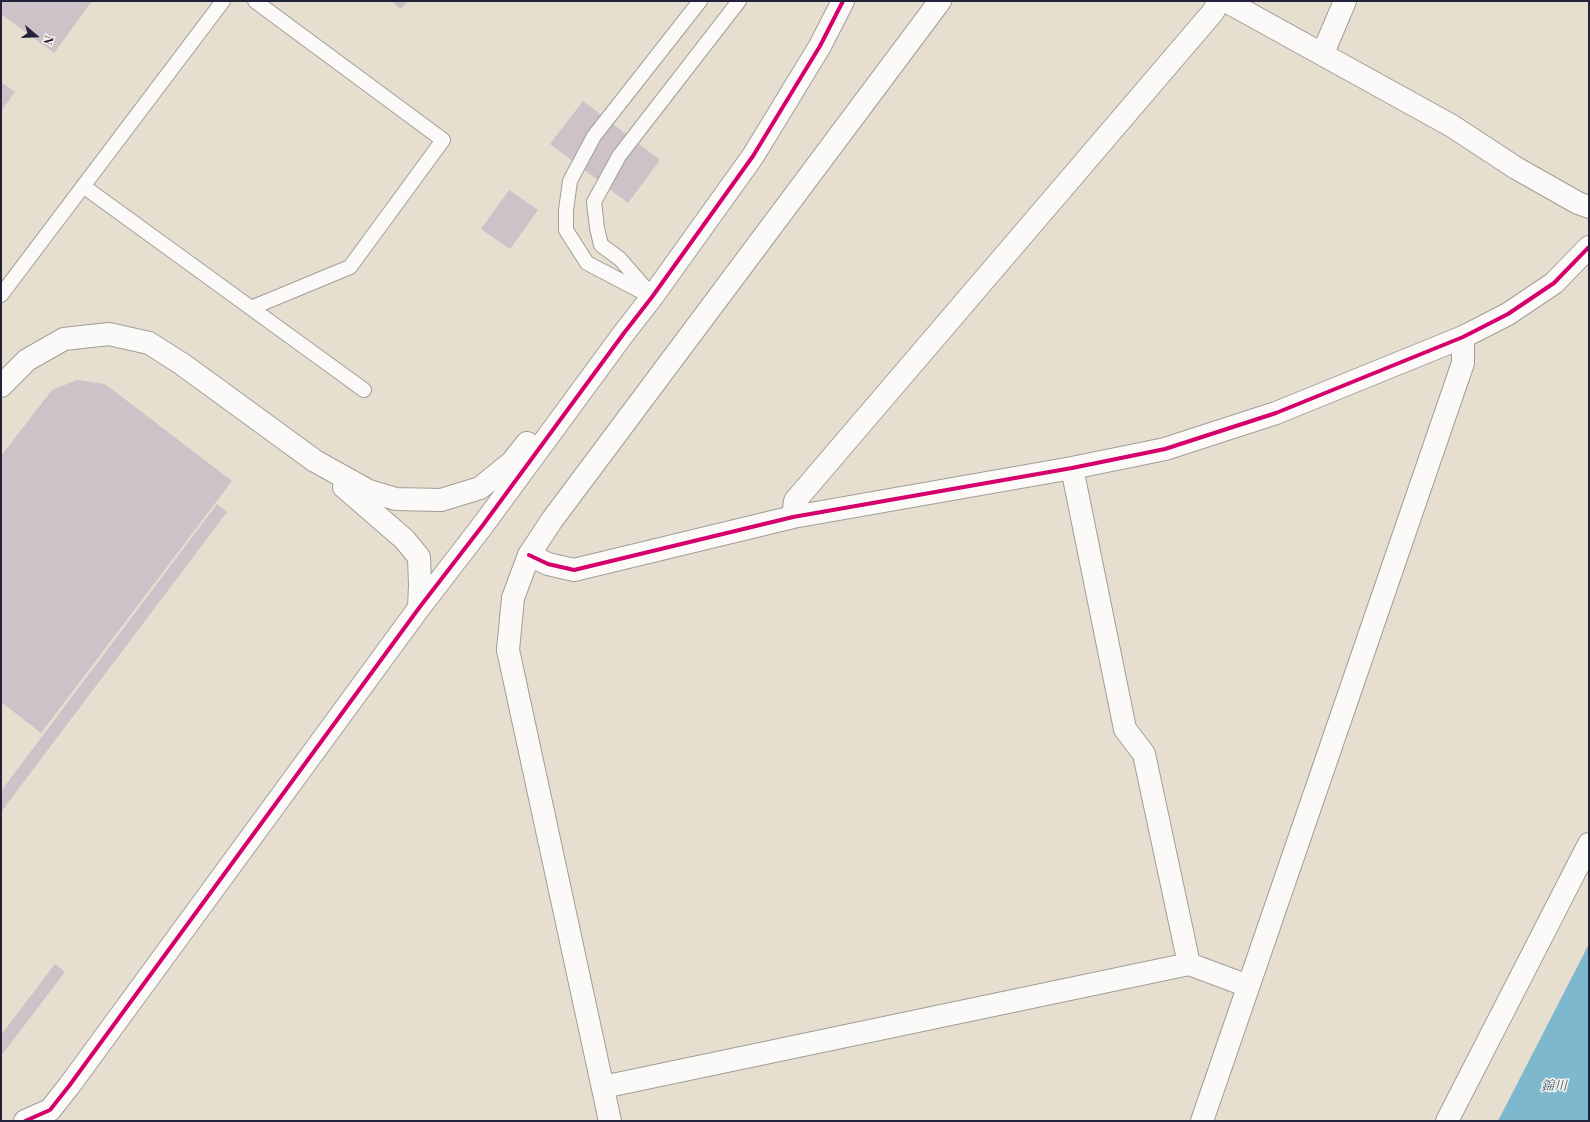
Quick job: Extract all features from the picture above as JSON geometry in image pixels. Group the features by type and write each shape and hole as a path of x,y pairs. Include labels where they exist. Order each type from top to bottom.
{"street":[{"path":"25,1121 48,1117 419,608 483,525 652,297 753,156 820,46 843,1"},
{"path":"610,1121 508,650 513,598 529,555 552,520 940,1"},
{"path":"793,517 795,501 1213,12 1219,1"},
{"path":"1226,1 1323,53 1452,126 1537,179 1578,203 1589,207"},
{"path":"1323,53 1345,1"},
{"path":"529,555 548,564 574,570 793,517 1072,468 1165,449 1276,413 1463,337 1508,314 1554,283 1589,247"},
{"path":"315,461 369,491 396,499 441,500 480,488 512,462 583,371 624,333"},
{"path":"1,386 27,360 64,339 109,334 149,343 182,364 315,461 404,539 419,557 419,608"},
{"path":"1202,1121 1463,363 1463,337"},
{"path":"1072,468 1125,729 1144,754 1189,964"},
{"path":"1447,1121 1589,844"},
{"path":"603,1087 1189,964 1248,986"}],"lane":[{"path":"1,295 223,1"},
{"path":"251,308 350,267 443,140 255,1"},
{"path":"652,297 587,263 566,230 566,210 570,181 594,136 700,1"},
{"path":"652,297 620,259 601,245 597,228 594,202 619,156 739,1"},
{"path":"83,186 364,390"}],"water":[{"name":"錦川","path":"1589,944 1589,1121 1498,1121"}],"building":[{"path":"1,1 92,1 54,53 1,14"},
{"path":"391,1 408,1 401,9"},
{"path":"1,82 15,92 1,111"},
{"path":"583,101 660,160 628,203 550,144"},
{"path":"509,190 538,210 510,249 481,229"},
{"path":"77,380 105,384 232,481 41,733 1,702 1,456 52,390"},
{"path":"217,504 227,512 1,812 1,791"},
{"path":"55,964 65,972 1,1056 1,1035"}],"cycle path":[{"path":"25,1121 50,1110 69,1086 419,608 483,525 652,297 753,156 820,46 843,1"},
{"path":"529,555 548,564 574,570 793,517 1072,468 1165,449 1276,413 1463,337 1508,314 1554,283 1589,247"}]}
